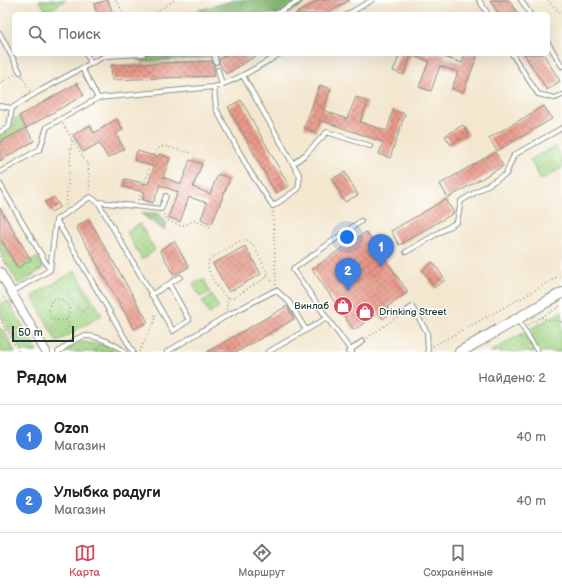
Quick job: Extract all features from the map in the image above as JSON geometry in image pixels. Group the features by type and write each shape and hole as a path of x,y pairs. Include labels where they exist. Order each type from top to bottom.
{"street":[{"path":"0,272 46,352"},
{"path":"460,352 562,293"}],"lane":[{"path":"279,12 300,0"},
{"path":"351,12 372,0"},
{"path":"479,0 487,12"},
{"path":"521,0 529,12"},
{"path":"0,34 20,72"},
{"path":"550,46 562,66"},
{"path":"87,56 91,63"},
{"path":"0,106 12,108 32,95 105,56"},
{"path":"214,56 216,62"},
{"path":"0,172 40,149 47,127 98,98 222,85 243,76 277,56"},
{"path":"513,56 538,94 555,98 562,95"},
{"path":"82,68 98,98"},
{"path":"218,70 222,85"},
{"path":"214,86 216,109 249,170 273,206 298,189 300,176 243,76"},
{"path":"0,132 9,127 12,108"},
{"path":"406,252 457,222 461,201 506,174 514,155 562,128"},
{"path":"292,164 306,154 327,132 370,146"},
{"path":"0,184 50,270"},
{"path":"50,270 56,220 90,197 98,202 161,209 166,196"},
{"path":"98,202 173,331 189,320 169,284"},
{"path":"56,220 133,352"},
{"path":"361,221 293,269 350,351 363,341"},
{"path":"12,292 50,270"},
{"path":"151,295 180,277"},
{"path":"167,352 228,315 276,290 289,302 306,330"},
{"path":"404,313 412,307 427,332 428,351"},
{"path":"268,352 327,318"},
{"path":"518,318 538,352"},
{"path":"58,352 76,340 86,336 102,340 120,348 124,352"}],"path":[{"path":"116,0 123,12"},
{"path":"156,12 175,0"},
{"path":"548,0 562,15"},
{"path":"0,83 20,72 32,95"},
{"path":"60,120 88,165 90,197"},
{"path":"66,213 72,139"},
{"path":"135,207 157,149 164,146 191,153"},
{"path":"273,206 276,290"},
{"path":"161,209 167,220 181,226 195,221 211,226"},
{"path":"267,275 265,278 233,298 228,298 223,295 208,269 208,264 210,259 240,241 247,240 253,244 267,275 276,290"},
{"path":"428,351 562,274"},
{"path":"61,298 68,303 70,311 66,320 55,321 51,317 49,305 53,299 61,298"},
{"path":"228,298 226,311 228,315"},
{"path":"140,352 155,320 156,302"},
{"path":"523,328 562,305"},
{"path":"363,341 404,313"},
{"path":"540,318 562,322"},
{"path":"0,319 19,352"},
{"path":"66,320 76,340"},
{"path":"0,329 38,337"}],"green space":[{"path":"39,0 66,0 47,12"},
{"path":"235,0 311,0 290,12 192,12"},
{"path":"133,56 218,56 216,57 143,62"},
{"path":"19,116 26,128 0,142 0,136 13,129 14,119"},
{"path":"555,146 562,159 562,168 541,180 530,160"},
{"path":"140,213 159,213 167,224 164,230"},
{"path":"140,224 155,250 142,260 126,231"},
{"path":"0,238 18,268 31,260 38,258 43,268 19,285 0,252"},
{"path":"75,271 102,315 57,342 32,296"},
{"path":"204,279 210,292 200,297 193,284"},
{"path":"81,286 91,304 83,310 72,291"},
{"path":"212,295 219,308 209,314 202,301"},
{"path":"8,301 26,332 8,328 0,313 0,304"},
{"path":"562,311 562,352 490,352"},
{"path":"0,330 4,331 15,352 0,352"},
{"path":"11,333 29,337 37,352 22,352"},
{"path":"81,342 110,346 117,352 65,352"}],"building":[{"path":"108,0 112,12 96,12 94,4"},
{"path":"319,0 350,0 329,12 298,12"},
{"path":"490,0 509,0 517,12 498,12"},
{"path":"224,56 256,56 226,74 219,63 219,59"},
{"path":"399,56 411,56 404,75 393,71"},
{"path":"414,56 444,56 462,63 464,56 477,56 463,93 452,89 458,72 440,66 431,91 419,87 429,61"},
{"path":"525,56 544,56 560,81 547,90"},
{"path":"212,61 214,65 214,76 112,80 111,65"},
{"path":"77,83 84,95 26,128 19,116"},
{"path":"320,85 331,89 323,110 347,119 356,97 368,102 360,122 387,131 393,110 405,114 390,158 379,154 383,142 320,120 316,132 304,128"},
{"path":"241,100 289,186 276,193 228,107"},
{"path":"544,106 552,119 497,151 489,138"},
{"path":"117,119 123,130 116,134 124,149 108,158 99,143 83,152 73,135 90,125 94,133"},
{"path":"463,125 469,135 451,145 445,136"},
{"path":"26,128 34,141 0,161 0,142"},
{"path":"137,151 158,157 159,154 170,158 163,177 181,184 190,160 202,164 193,187 210,194 218,174 230,178 212,224 201,219 207,203 189,197 180,222 168,217 178,192 160,185 153,203 142,199 145,192 123,187 125,179 148,184 154,167 134,160"},
{"path":"495,152 503,166 448,198 440,184"},
{"path":"345,172 358,195 345,202 332,179"},
{"path":"54,197 60,207 51,212 45,202"},
{"path":"446,199 454,213 399,245 391,231"},
{"path":"0,208 31,260 18,268 0,238"},
{"path":"89,219 148,322 134,329 76,227"},
{"path":"366,232 408,292 387,307 391,313 383,319 378,313 354,330 312,269"},
{"path":"174,241 189,267 174,275 160,250"},
{"path":"245,246 261,274 229,292 213,264"},
{"path":"433,262 445,280 434,288 422,270"},
{"path":"287,306 294,319 237,352 207,352"}],"place":[{"name":"Ozon","path":"381,267"},
{"name":"Улыбка радуги","path":"348,291"},
{"name":"Винлаб","path":"343,306"},
{"name":"Drinking Street","path":"365,312"}]}
